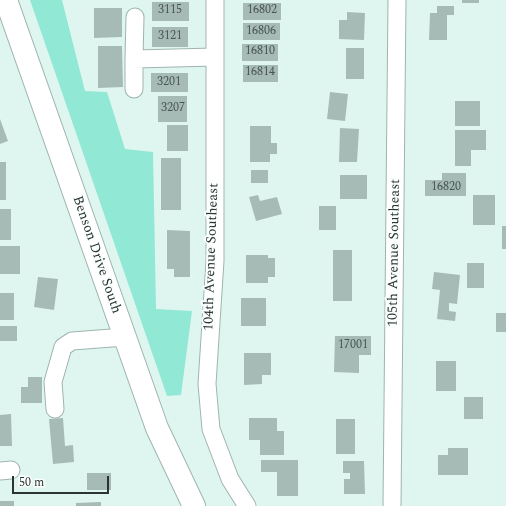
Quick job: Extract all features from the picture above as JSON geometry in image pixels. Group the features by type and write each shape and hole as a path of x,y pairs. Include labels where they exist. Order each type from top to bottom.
{"main road":[{"name":"Benson Drive South","path":"6,0 157,428 194,506"}],"street":[{"name":"104th Avenue Southeast","path":"215,0 215,261 208,392 210,429 230,479 247,506"},
{"name":"105th Avenue Southeast","path":"392,506 397,0"},
{"path":"134,89 135,17"},
{"path":"134,59 215,57"},
{"path":"55,409 53,382 63,347 72,341 125,337"}],"green space":[{"path":"30,0 62,0 85,91 107,92 125,149 153,152 156,309 192,311 181,395 167,396"}],"building":[{"path":"462,0 479,0 479,3 462,3"},
{"path":"152,2 189,2 189,21 152,21"},
{"path":"243,3 281,3 281,20 243,20"},
{"path":"437,6 454,6 454,15 447,15 447,40 429,40 430,13 437,13"},
{"path":"94,8 122,8 122,37 94,38"},
{"path":"347,12 365,13 364,40 339,39 339,20 347,20"},
{"path":"243,23 280,23 280,40 243,40"},
{"path":"152,27 188,27 188,47 152,47"},
{"path":"242,44 278,44 278,61 242,61"},
{"path":"98,46 122,46 123,87 98,88"},
{"path":"346,48 364,48 364,79 346,79"},
{"path":"243,65 278,65 278,82 243,82"},
{"path":"151,73 188,73 188,92 151,92"},
{"path":"330,92 348,94 345,121 327,119"},
{"path":"158,96 187,96 187,122 158,122"},
{"path":"455,101 480,101 480,126 455,126"},
{"path":"0,119 8,141 0,144"},
{"path":"167,125 188,125 188,151 167,151"},
{"path":"250,126 271,126 271,143 277,143 277,154 270,154 270,162 250,162"},
{"path":"340,128 359,129 357,162 339,162"},
{"path":"455,130 486,130 486,150 471,150 471,166 455,166"},
{"path":"161,158 181,158 181,210 161,210"},
{"path":"0,162 6,162 6,200 0,200"},
{"path":"251,170 268,170 268,183 251,183"},
{"path":"442,173 466,173 466,196 425,196 425,180 442,180"},
{"path":"340,175 367,175 367,199 340,199"},
{"path":"258,195 260,201 277,197 282,214 256,221 249,197"},
{"path":"473,195 495,195 495,225 473,225"},
{"path":"319,206 336,206 336,230 319,230"},
{"path":"0,209 11,209 11,240 0,240"},
{"path":"502,226 506,226 506,249 502,249"},
{"path":"167,230 190,231 190,277 174,277 174,269 167,269"},
{"path":"0,246 20,246 20,274 0,274"},
{"path":"333,250 352,250 352,301 333,301"},
{"path":"246,255 268,255 268,258 275,258 275,277 268,277 268,283 246,283"},
{"path":"467,263 484,263 484,288 467,288"},
{"path":"434,272 460,275 457,304 449,303 449,311 456,312 455,321 437,319 440,290 432,289"},
{"path":"38,277 58,279 54,310 34,307"},
{"path":"0,293 14,293 14,320 0,320"},
{"path":"241,298 266,298 266,326 241,326"},
{"path":"496,313 506,313 506,332 496,332"},
{"path":"0,326 17,326 17,341 0,341"},
{"path":"335,336 371,336 371,355 359,355 359,373 334,372"},
{"path":"244,353 271,353 271,375 262,375 262,384 244,385"},
{"path":"436,361 456,361 456,391 436,391"},
{"path":"28,377 42,377 42,403 21,403 21,387 28,387"},
{"path":"464,397 483,397 483,419 464,419"},
{"path":"11,414 12,446 0,446 0,415"},
{"path":"63,418 65,446 73,445 74,462 53,464 49,419"},
{"path":"249,418 277,418 277,431 284,431 284,455 260,455 260,440 249,440"},
{"path":"336,419 355,419 355,454 336,454"},
{"path":"448,448 468,448 468,475 438,475 438,455 448,455"},
{"path":"261,460 298,460 298,496 277,496 277,472 261,472"},
{"path":"343,461 364,461 365,494 344,494 344,479 350,479 350,473 343,473"},
{"path":"87,473 111,473 111,490 87,490"},
{"path":"0,501 14,501 14,506 0,506"},
{"path":"101,502 101,506 76,506 76,503"}]}
